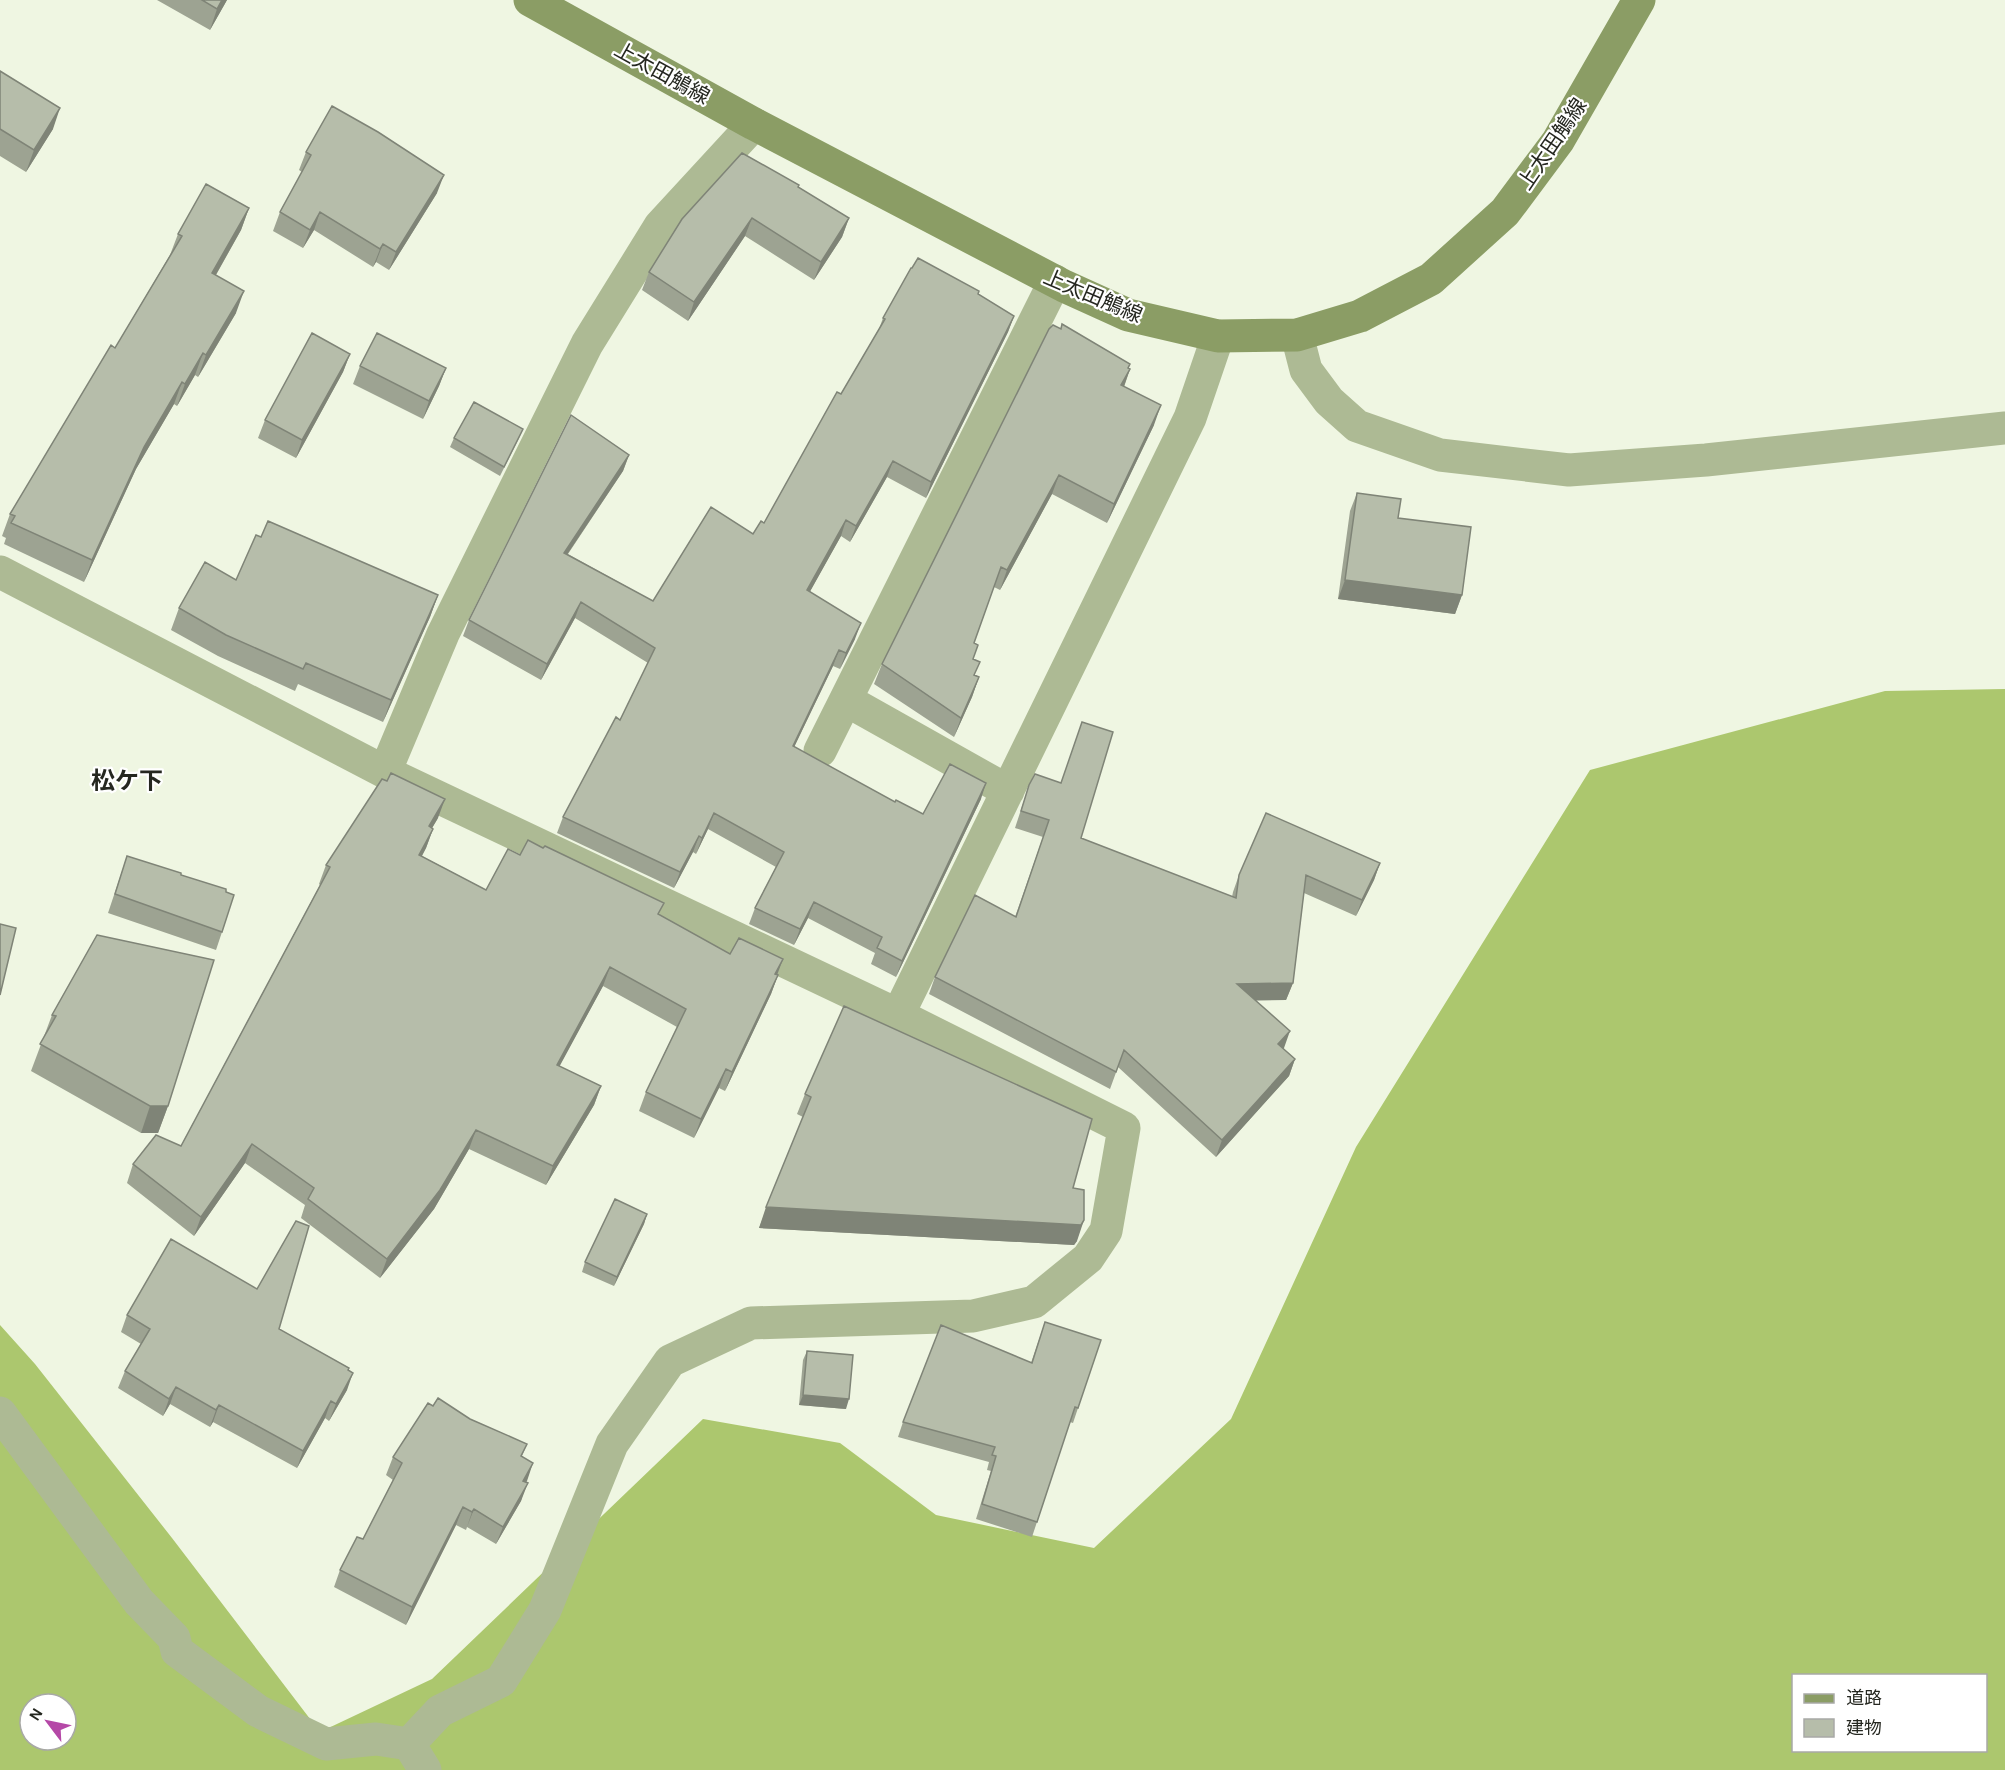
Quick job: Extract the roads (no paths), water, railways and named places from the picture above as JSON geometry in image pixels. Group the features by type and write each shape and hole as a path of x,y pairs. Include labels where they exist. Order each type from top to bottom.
{"main road":[{"name":"上太田鵤線","path":"530,0 754,124 1055,281 1128,315 1218,336 1297,335 1360,316 1431,279 1505,212 1558,141 1639,0"}],"street":[{"path":"385,772 443,634 587,344 660,226 754,124"},
{"path":"820,751 1055,281"},
{"path":"1297,335 1306,370 1329,401 1357,426 1440,454 1569,470 1706,460 2005,428"},
{"path":"898,1015 1190,418 1218,336"},
{"path":"0,572 385,772 898,1015 1124,1128 1106,1231 1088,1258 1034,1302 973,1316 751,1323 670,1361 612,1444 545,1610 501,1682 440,1711 417,1757 376,1739 326,1744 258,1712 177,1651 174,1638 139,1602 0,1413"},
{"path":"846,700 1008,791"}],"district":[{"name":"松ケ下","path":"127,781"}]}
